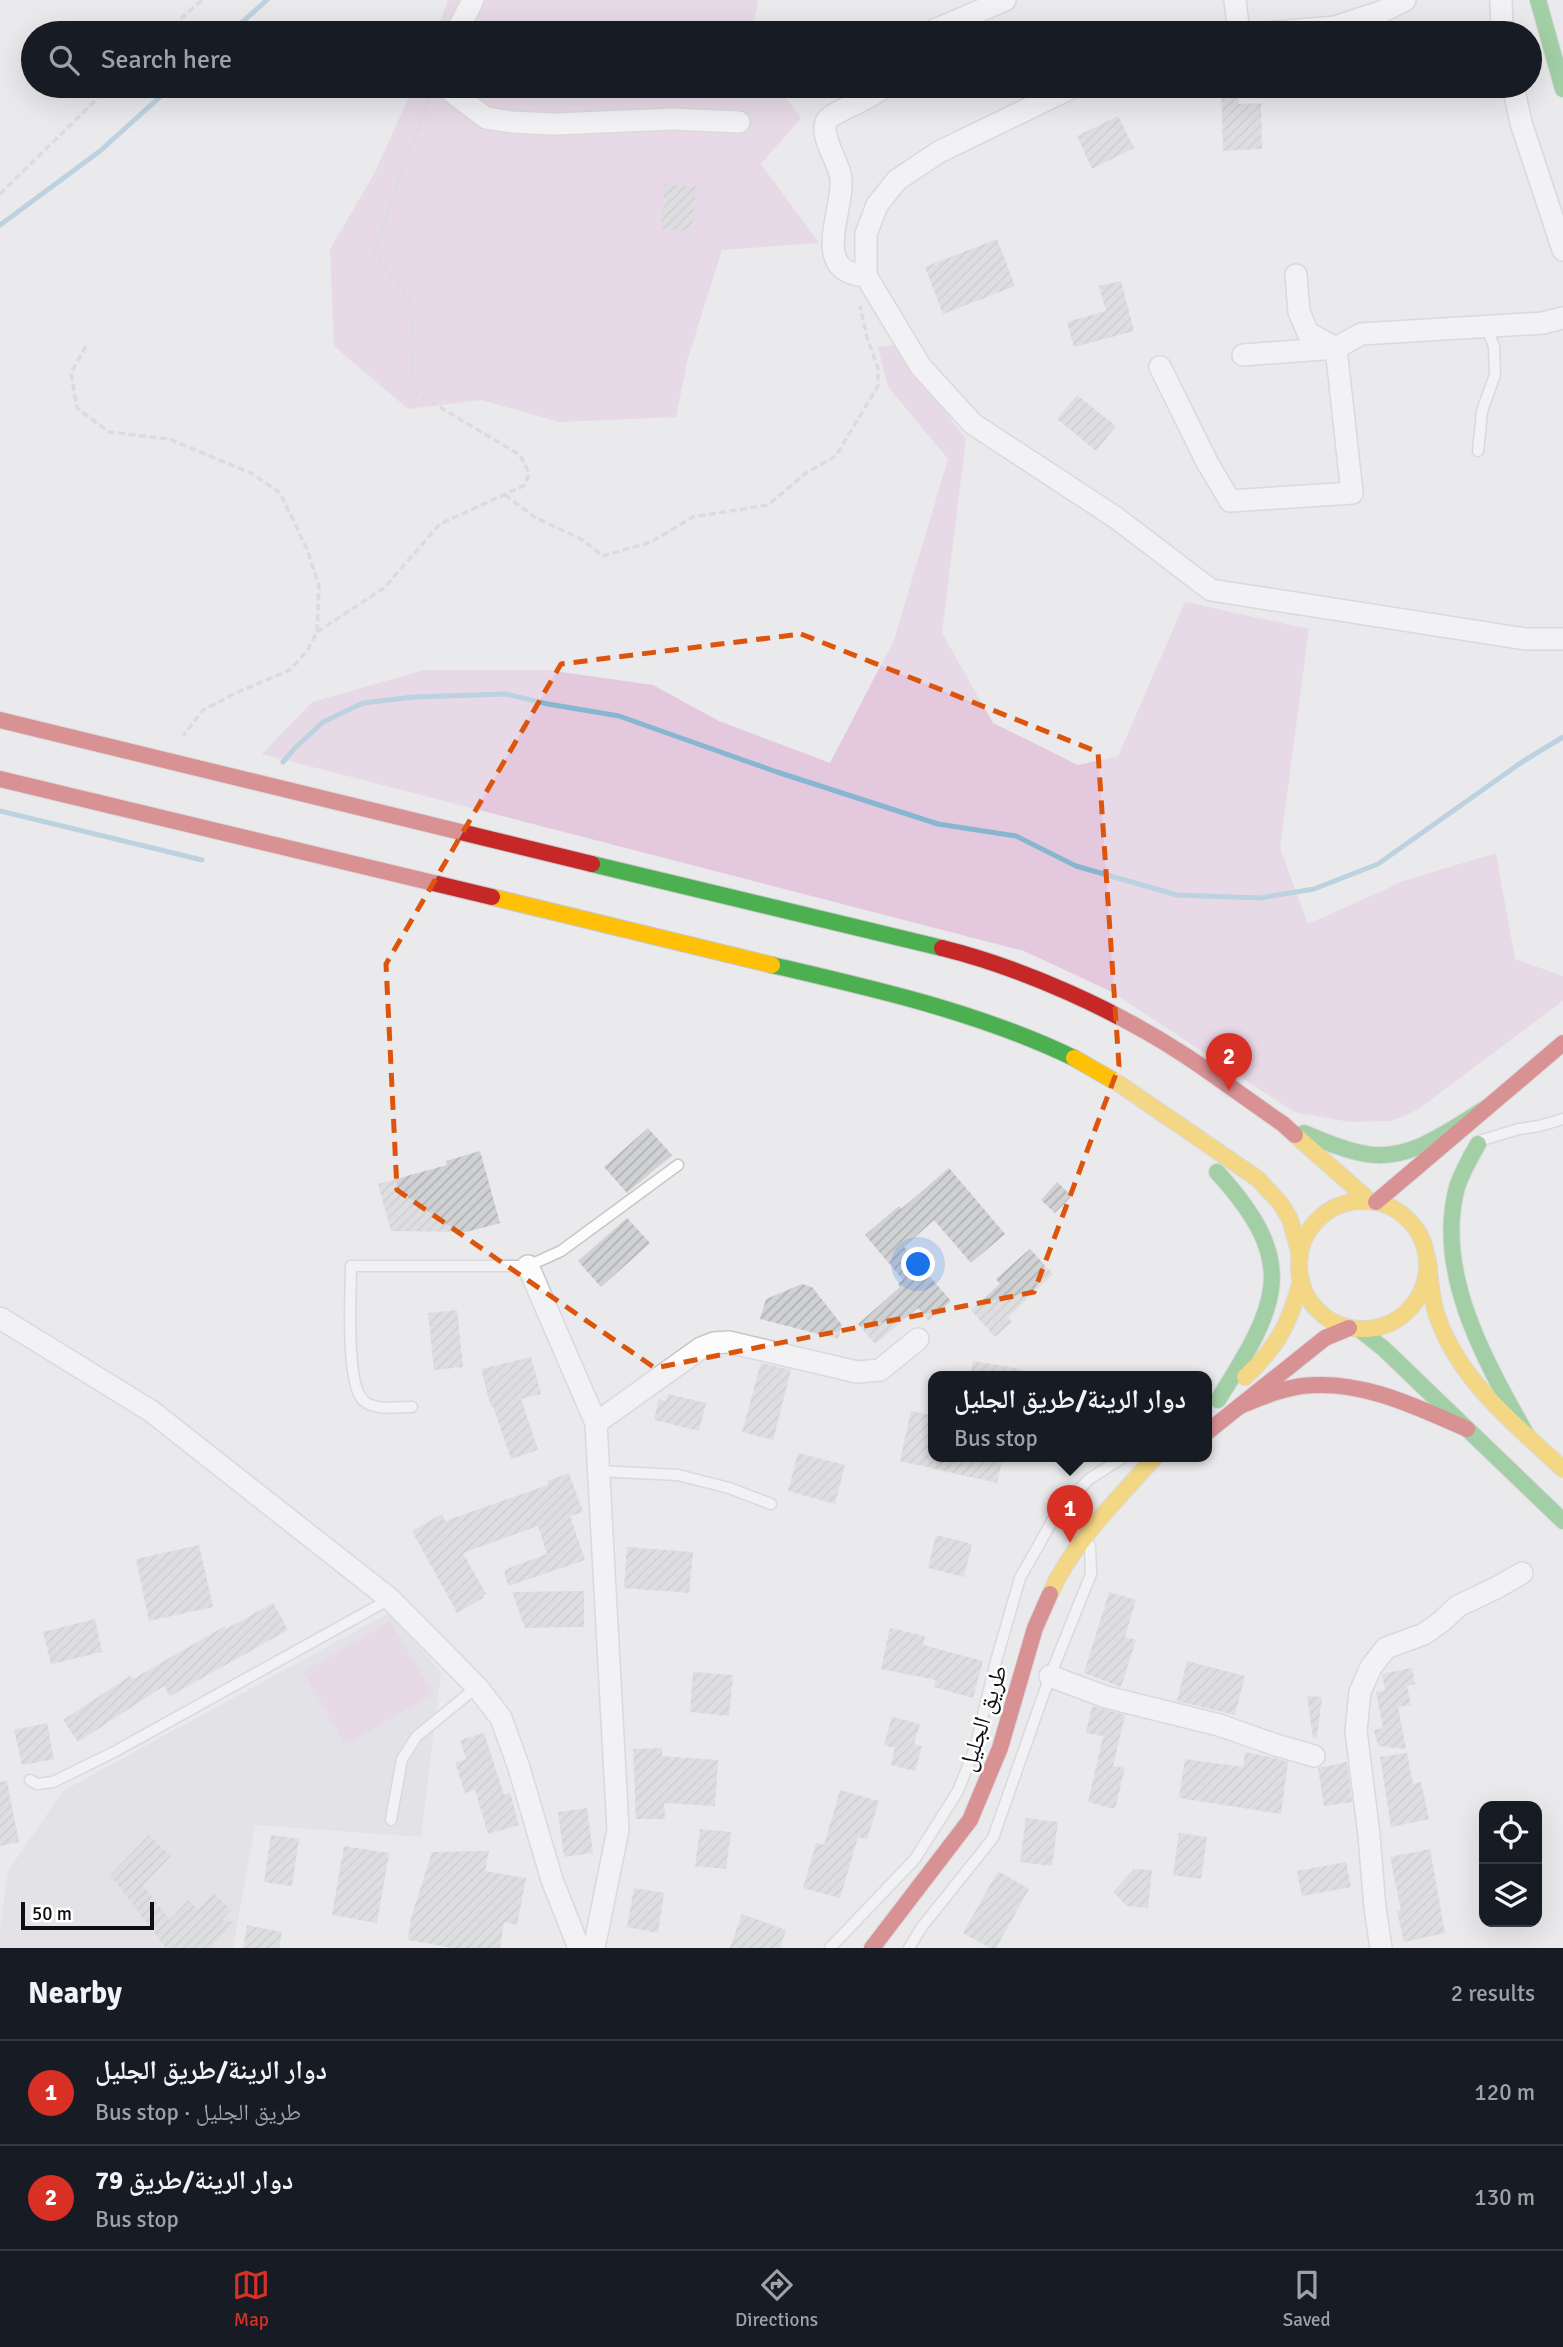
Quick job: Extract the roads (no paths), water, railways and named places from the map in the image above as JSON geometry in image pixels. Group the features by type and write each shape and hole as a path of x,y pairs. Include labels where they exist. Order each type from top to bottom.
{"main road":[{"path":"1538,0 1563,89"},
{"path":"0,720 977,957 1086,1000 1184,1055 1283,1124 1373,1202"},
{"path":"0,779 885,992 959,1012 1049,1046 1099,1071 1246,1171 1275,1196 1291,1221 1300,1255 1301,1280 1315,1307 1329,1319 1354,1328 1384,1349 1563,1521"},
{"path":"1373,1202 1563,1043"},
{"path":"1283,1124 1341,1148 1367,1154 1396,1154 1422,1145 1486,1108"},
{"path":"1442,1178 1458,1160 1512,1116"},
{"path":"1165,1117 1241,1197 1255,1216 1270,1252 1272,1274 1264,1318 1257,1336 1212,1405"},
{"path":"1480,1142 1456,1191 1453,1237 1456,1264 1462,1294 1477,1341 1526,1434"},
{"path":"1300,1255 1308,1231 1325,1213 1347,1203 1373,1202 1390,1206 1402,1213 1415,1226 1423,1240 1436,1313 1450,1347 1467,1375 1479,1390 1563,1469"},
{"path":"1423,1240 1426,1219"},
{"path":"1212,1428 1325,1338 1354,1328 1371,1329 1388,1324 1411,1309 1422,1292 1428,1272 1428,1260"},
{"path":"1212,1405 1264,1360 1283,1337 1301,1280"},
{"path":"1240,1406 1282,1389 1332,1384 1355,1387 1384,1396 1467,1430"},
{"path":"1122,1494 1151,1462"},
{"path":"1122,1494 1167,1462"},
{"name":"طريق الجليل","path":"873,1948 970,1820 1000,1748 1035,1628 1059,1574 1089,1532 1122,1494"}],"street":[{"path":"462,21 473,0"},
{"path":"957,21 1005,0"},
{"path":"1235,0 1238,21"},
{"path":"1353,21 1405,0"},
{"path":"1501,0 1502,21"},
{"path":"460,98 486,118 513,122 554,124 673,119 739,122"},
{"path":"867,98 830,117 825,124 826,137 841,177 841,198 832,246 845,271 861,276 921,367 972,424 1115,517 1211,590 1525,639 1563,639"},
{"path":"861,276 866,234 877,205 897,180 939,152 1050,98"},
{"path":"1516,98 1521,123 1563,250"},
{"path":"1296,275 1299,312 1308,332 1336,348"},
{"path":"1243,355 1336,348 1361,334 1543,323 1563,318"},
{"path":"1160,367 1207,462 1230,501 1352,493 1336,348"},
{"path":"528,1266 596,1423 618,1830 594,1948"},
{"path":"0,1318 151,1410 390,1599 477,1687 501,1718 519,1768 552,1880 579,1948"},
{"path":"596,1423 701,1348 714,1343 729,1342 857,1372 870,1372 880,1370 918,1339"},
{"path":"1381,1948 1356,1731 1360,1692 1371,1667 1385,1648 1424,1634 1458,1606 1522,1573"},
{"path":"1050,1676 1106,1697 1219,1725 1314,1756"}],"lane":[{"path":"1478,451 1482,411 1495,375 1494,346 1486,327"},
{"path":"1480,1142 1519,1129 1563,1119"},
{"path":"412,1407 379,1407 363,1401 356,1389 351,1366 351,1266 528,1266 561,1251 678,1165"},
{"path":"830,1948 915,1859 958,1791 975,1748 1020,1578 1055,1516 1088,1479 1116,1462"},
{"path":"598,1471 678,1475 729,1488 771,1504"},
{"path":"909,1948 921,1928 993,1838 1050,1676 1091,1574 1089,1532"},
{"path":"30,1780 37,1784 53,1782 114,1752 390,1599"},
{"path":"391,1820 402,1759 417,1736 477,1687"}],"waterway":[{"path":"243,21 267,0"},
{"path":"0,225 100,151 159,98"},
{"path":"283,762 323,722 363,703 414,697 506,694 619,716 777,772 938,824 1016,836 1076,866 1177,895 1260,898 1314,889 1378,864 1522,762 1563,737"},
{"path":"0,811 202,860"}],"place":[{"name":"دوار الرينة/طريق 79","path":"1229,1091"},
{"name":"دوار الرينة/طريق الجليل","path":"1070,1543"}]}
